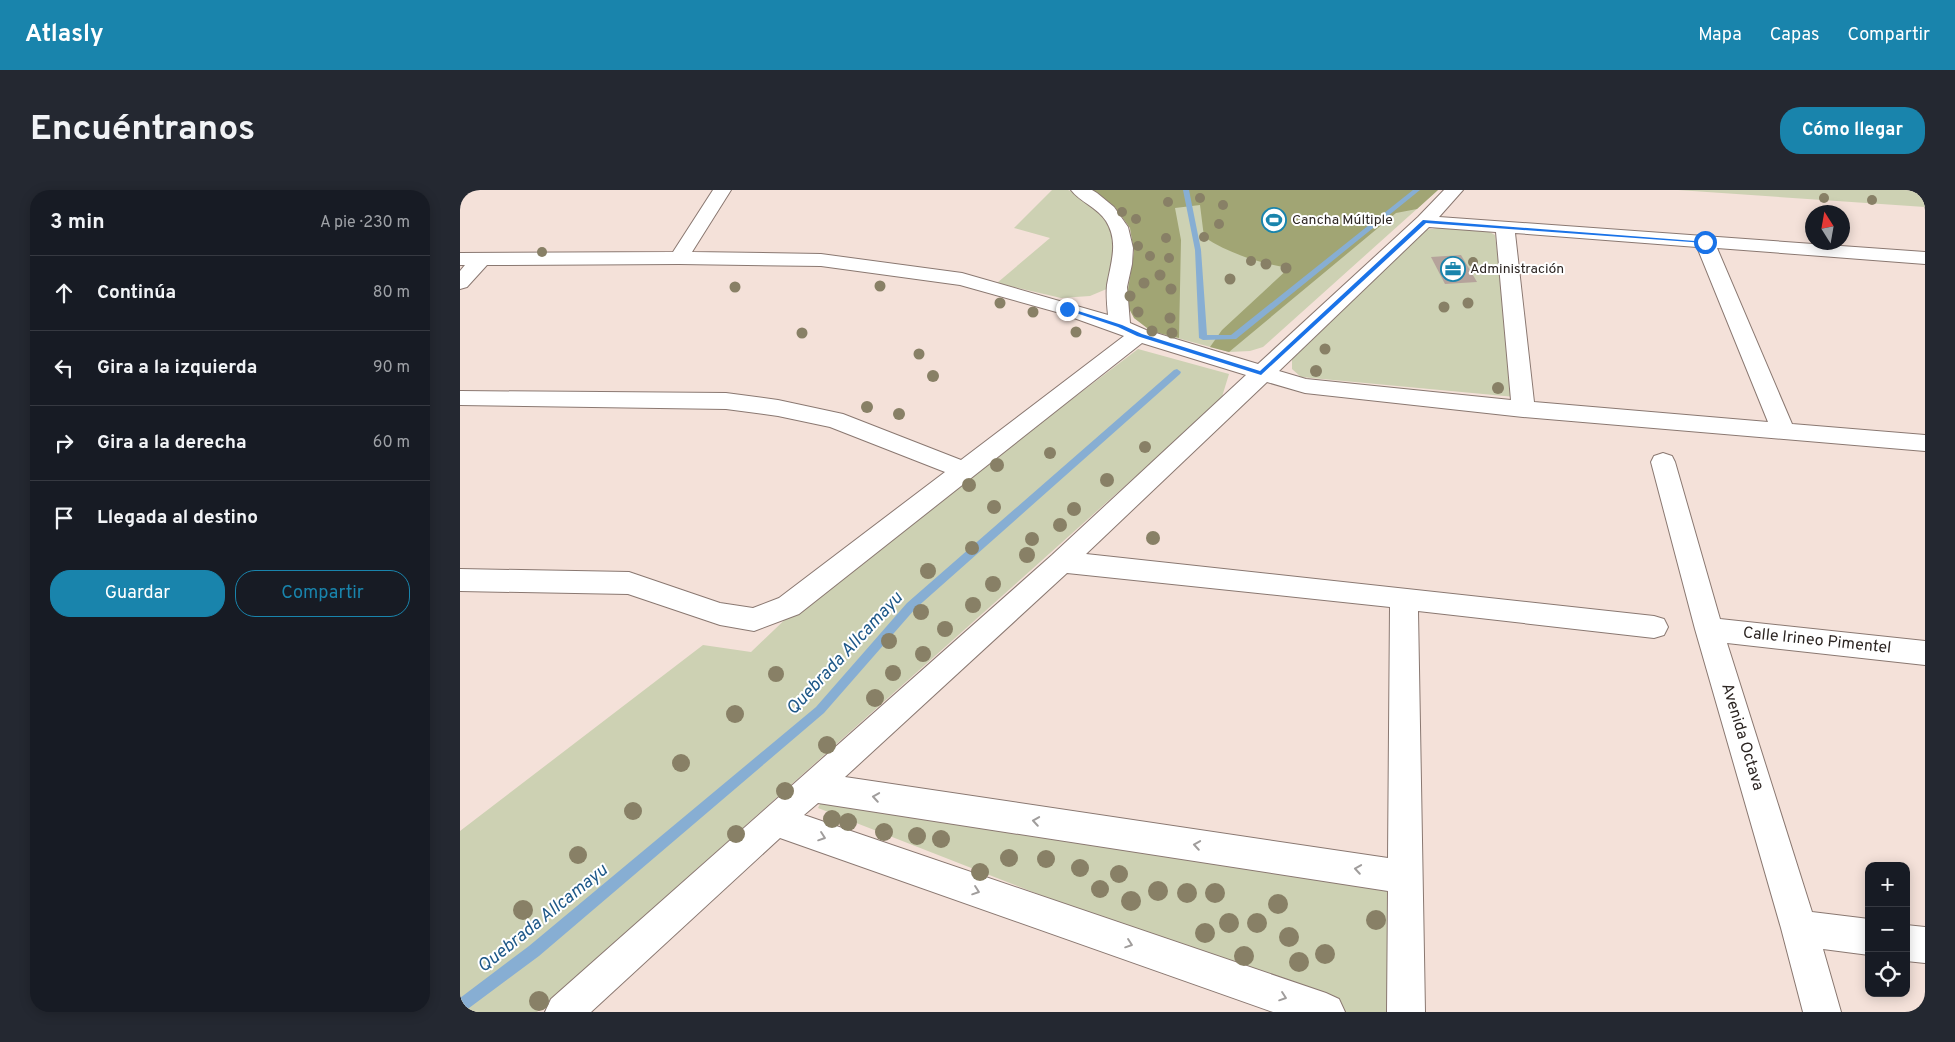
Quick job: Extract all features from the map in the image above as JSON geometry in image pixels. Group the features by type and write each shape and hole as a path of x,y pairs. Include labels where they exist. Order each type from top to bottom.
{"street":[{"path":"679,258 722,190"},
{"path":"1080,190 1103,204 1117,223 1122,237 1123,261 1117,288 1130,330"},
{"path":"564,1012 1061,562 1425,221 1454,190"},
{"path":"1425,221 1925,258"},
{"path":"1504,227 1523,409"},
{"path":"1705,242 1784,432"},
{"path":"460,258 821,260 962,279 1055,306 1305,386 1523,409 1925,443"},
{"path":"460,283 482,258"},
{"path":"1055,306 1099,300 1117,288"},
{"path":"460,580 629,583 720,614 754,620 789,606 965,471 1130,330"},
{"path":"460,398 726,401 769,407 835,420 965,471"},
{"name":"Avenida Octava","path":"1663,462 1709,629 1799,928 1822,1012"},
{"path":"1061,562 1404,598 1654,627"},
{"path":"1404,598 1406,1012"},
{"name":"Calle Irineo Pimentel","path":"1709,629 1925,653"},
{"path":"812,787 1406,876"},
{"path":"776,821 1326,1012"},
{"path":"1799,928 1865,936"},
{"path":"1910,943 1925,945"}],"green space":[{"path":"1052,190 1068,190 1076,193 1111,222 1116,250 1109,288 1090,296 1061,298 997,283 1050,238 1014,228"},
{"path":"1090,190 1438,190 1263,347 1250,351 1229,352 1151,331 1134,318 1127,288 1134,252 1130,228 1115,207"},
{"path":"1090,190 1438,190 1417,209 1396,213 1229,352 1210,347 1222,330 1289,268 1245,257 1204,237 1200,205 1175,208 1181,240 1179,338 1151,331 1134,318 1126,303 1134,252 1130,228 1115,207"},
{"path":"1678,190 1925,190 1925,207"},
{"path":"1445,227 1486,230 1495,235 1515,397 1301,377 1292,369 1292,359 1425,230"},
{"path":"1138,349 1229,374 1221,400 537,1012 460,1012 460,831 703,645 751,652 796,609"},
{"path":"825,794 1391,889 1387,1012 1339,1012 818,808"}],"building":[{"name":"Administración","path":"1461,255 1477,282 1445,284 1431,257"}],"waterway":[{"path":"1186,190 1198,250 1203,338 1233,337 1417,190"},
{"name":"Quebrada Allcamayu","path":"460,1006 534,951 820,710 911,606 1177,372"}],"place":[{"name":"Cancha Múltiple","path":"1274,220"},
{"name":"Administración","path":"1453,269"}],"route":[{"path":"1067,309 1120,326 1140,335 1261,373 1425,221 1705,242"}]}
